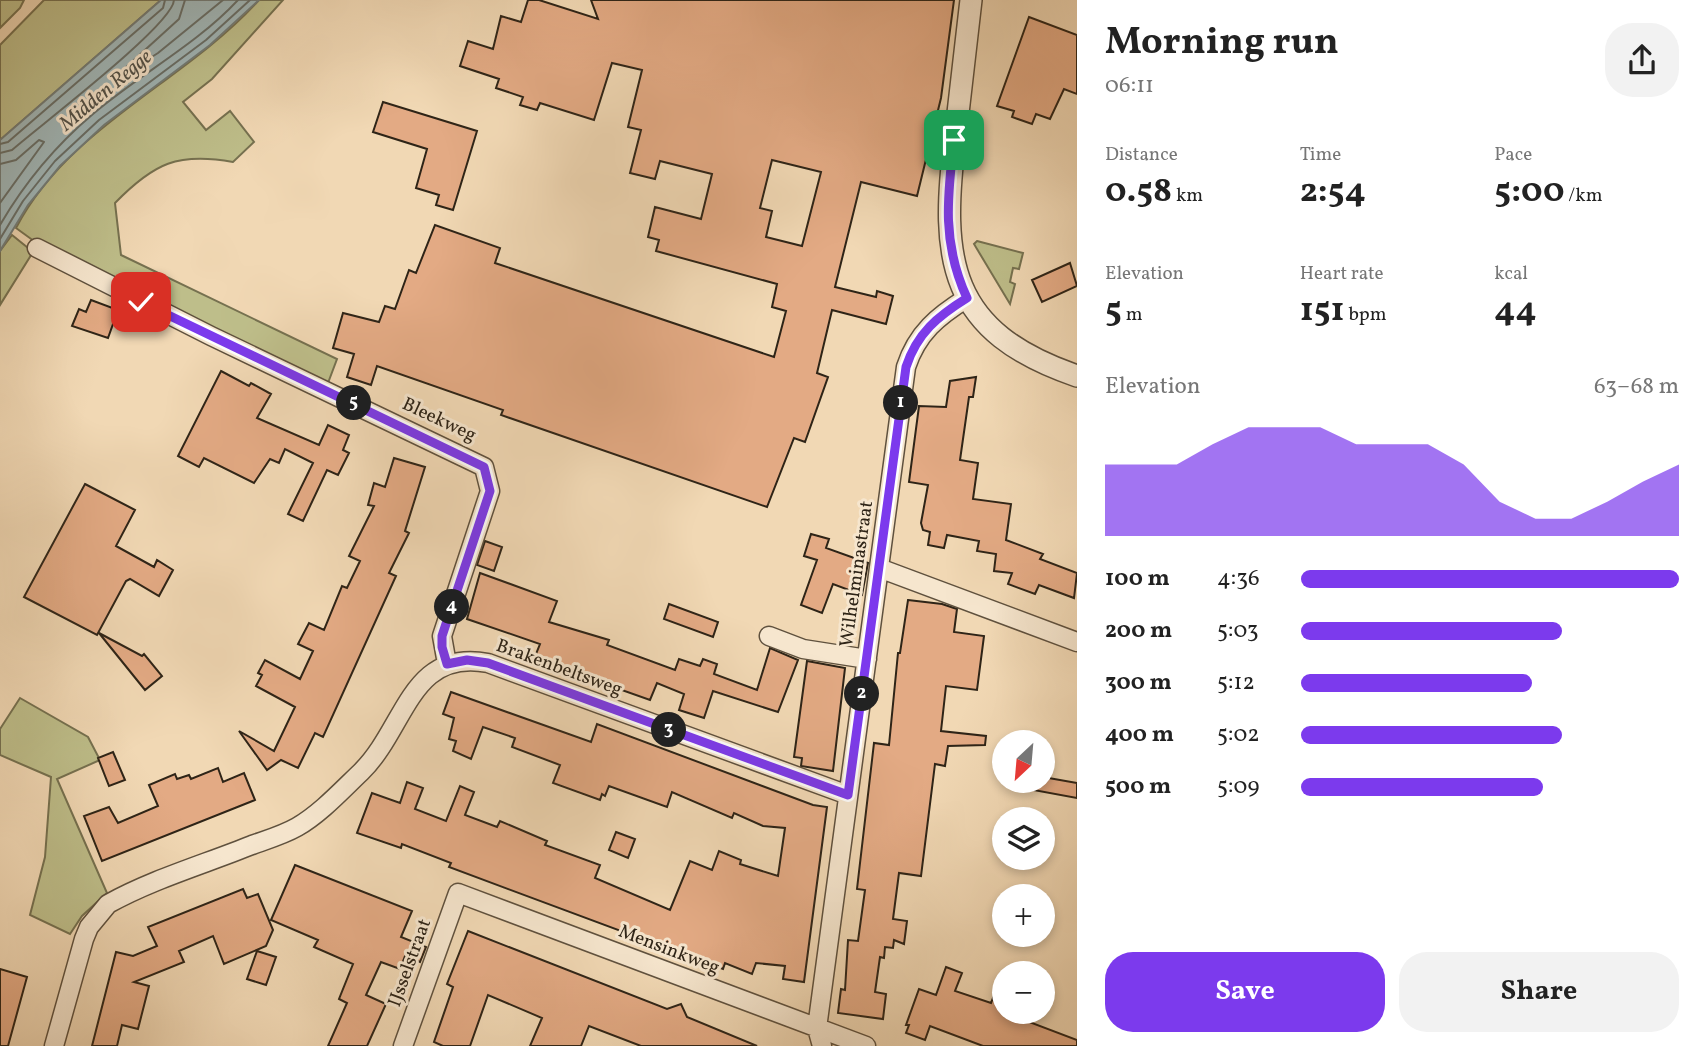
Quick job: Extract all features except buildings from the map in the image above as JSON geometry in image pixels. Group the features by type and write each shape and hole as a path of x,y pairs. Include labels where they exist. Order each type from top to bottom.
{"street":[{"path":"971,0 951,168 947,233 954,266 967,298 988,324 1013,347 1047,366 1077,376"},
{"name":"Bleekweg","path":"37,248 211,337 484,467 490,491 442,636 447,664"},
{"name":"Wilhelminastraat","path":"822,1046 817,1028 910,354 928,326 967,298"},
{"path":"879,569 1077,642"},
{"path":"769,636 803,649 867,659"},
{"name":"Brakenbeltsweg","path":"447,664 467,660 488,663 848,795"},
{"path":"54,1046 84,939 89,927 108,904 297,827 364,769 393,731 415,690 431,673 447,664"},
{"name":"Mensinkweg","path":"458,893 866,1046"},
{"name":"IJsselstraat","path":"403,1046 458,893"}],"green space":[{"path":"0,0 24,0 20,8 0,28"},
{"path":"44,0 161,0 0,140 0,45"},
{"path":"259,0 283,0 212,79 183,102 206,130 230,111 254,142 233,162 214,159 182,160 155,170 129,189 115,203 121,255 337,359 328,383 38,244 16,228 39,192 66,161 96,133 197,56"},
{"path":"12,235 33,252 0,305 0,251"},
{"path":"977,241 1023,253 1019,269 1013,268 1010,282 1015,284 1010,304 974,244"},
{"path":"20,698 88,737 100,760 57,779 107,893 82,916 70,934 30,915 45,857 51,777 0,755 0,729"}],"water":[{"name":"Midden Regge","path":"161,0 259,0 210,45 104,125 60,166 28,205 0,251 0,140"}],"route":[{"path":"141,302 477,461 484,467 488,474 490,491 442,636 447,664 467,660 488,663 848,795 906,367 910,354 928,326 967,298 954,266 947,233 954,140"}]}
